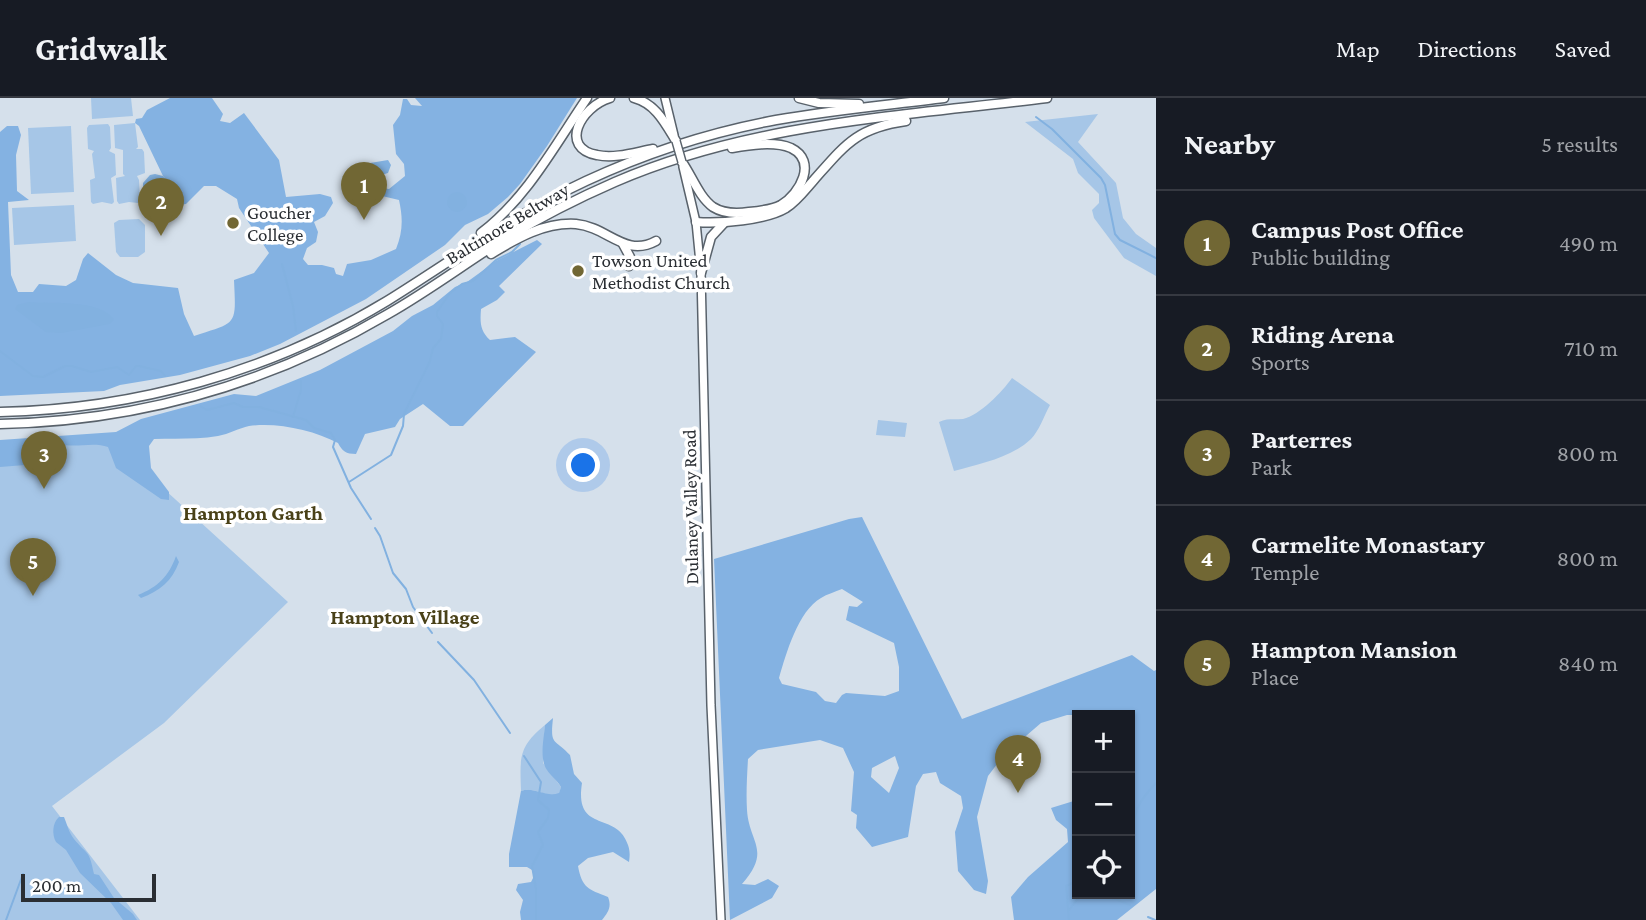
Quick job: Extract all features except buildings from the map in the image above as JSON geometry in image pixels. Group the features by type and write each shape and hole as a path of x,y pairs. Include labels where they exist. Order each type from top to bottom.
{"highway":[{"path":"435,270 492,225 510,207 535,176 587,98"},
{"path":"610,98 590,108 580,120 579,139 587,151 612,156 687,142"},
{"path":"634,98 651,106 669,125 676,141"},
{"path":"799,98 831,104 907,103"},
{"name":"Baltimore Beltway","path":"0,412 59,409 156,394 269,359 328,333 385,302 552,197 612,169 687,142 775,120 938,98"},
{"name":"Baltimore Beltway","path":"0,424 90,418 194,397 294,363 391,313 501,241 550,214 617,181 691,154 811,127 1047,98"},
{"path":"696,222 726,222 771,214 785,208 798,198 841,149 861,133 896,122 1005,103"},
{"path":"682,162 709,204 725,212 738,214 771,209 783,204 799,188 805,171 797,152 778,145 691,154"},
{"path":"701,273 711,237 726,222"},
{"path":"391,313 516,239 541,229 565,224 586,226 604,232 623,244 638,248 656,241"},
{"path":"623,244 630,257 629,266"}],"main road":[{"path":"665,98 669,125"},
{"path":"676,141 682,162"},
{"name":"Dulaney Valley Road","path":"689,176 701,273 711,691 721,920"}],"shaded area":[{"path":"91,98 131,98 133,116 92,119"},
{"path":"170,98 212,98 223,114 220,121 230,123 244,113 279,160 286,197 320,194 331,197 333,203 325,216 314,222 318,232 316,242 307,248 303,259 308,265 334,268 336,274 343,276 347,264 371,260 396,249 402,225 399,200 365,192 367,186 389,189 405,176 404,164 396,154 393,125 400,115 403,99 407,99 411,105 422,106 415,98 577,98 520,184 488,214 465,225 445,245 366,299 280,344 250,356 180,375 120,385 104,391 0,396 0,132 7,126 18,126 21,135 16,155 17,191 29,200 8,202 11,275 18,292 33,292 39,284 66,286 76,280 83,259 88,253 116,275 133,283 178,288 184,314 194,336 219,328 231,320 235,306 234,280 254,273 269,253 239,208 237,199 216,186 204,186 186,204 171,206 173,188 163,176 139,126 135,123 147,110"},
{"path":"1098,114 1078,142 1116,183 1123,218 1136,234 1156,248 1156,276 1124,258 1094,218 1092,210 1099,203 1099,194 1078,173 1073,159 1025,122"},
{"path":"135,123 136,149 142,149 144,152 145,173 137,176 140,201 119,204 116,178 125,176 123,150 115,148 114,125"},
{"path":"108,124 111,148 109,151 115,154 116,175 111,178 114,202 93,204 90,180 95,178 92,154 94,151 88,149 87,128 89,125"},
{"path":"71,126 74,192 31,194 28,128"},
{"path":"388,160 391,165 388,173 375,177 364,173 364,164"},
{"path":"150,175 163,176 173,188 164,203 150,205 143,196 143,183"},
{"path":"457,192 464,195 467,202 464,209 457,212 450,209 447,202 450,195"},
{"path":"74,205 76,241 14,245 12,208"},
{"path":"139,219 145,225 145,252 138,257 120,257 116,252 114,223 119,220"},
{"path":"537,240 542,244 499,286 505,292 481,309 482,330 490,340 515,337 536,352 463,426 450,426 423,404 400,419 395,427 365,434 356,454 345,451 338,443 317,434 271,425 249,426 210,437 154,439 149,446 151,468 169,492 169,500 161,499 116,468 108,447 103,446 65,445 62,462 0,467 0,440 116,432 141,419 234,394 256,396 320,370 393,331 496,261"},
{"path":"28,302 87,306 108,313 114,320 109,324 61,333 46,332 15,309 17,305"},
{"path":"1012,378 1050,405 1036,432 1023,446 1004,456 954,471 939,422 970,417 997,396"},
{"path":"878,420 907,423 905,437 876,435"},
{"path":"108,438 288,602 164,723 52,806 140,920 0,920 0,442"},
{"path":"862,517 962,719 1132,655 1156,670 1156,889 1117,920 1014,920 1011,897 1028,877 1068,842 1067,829 1056,820 1051,808 1072,802 1072,899 1135,899 1135,710 1072,710 1072,715 1041,723 1004,755 988,776 977,817 988,881 986,894 974,890 958,871 955,832 963,808 961,796 940,783 936,772 923,774 916,786 908,837 872,847 856,828 857,815 851,811 854,772 843,748 820,740 758,750 748,759 747,791 747,810 757,847 756,863 742,884 755,885 768,879 779,886 772,898 730,920 714,559","holes":["842,589 863,602 857,607 849,606 846,620 894,643 899,667 899,691 885,696 846,693 836,703 825,701 816,692 782,684 779,678 785,657 799,623 813,604","895,756 899,768 889,793 871,777 872,768"]},
{"path":"176,556 179,562 169,580 160,589 141,598 138,595 166,575"},
{"path":"553,718 553,738 570,755 574,774 582,783 581,799 584,810 623,834 629,847 629,862 613,852 588,858 578,866 587,887 608,897 609,909 602,920 521,920 523,900 516,890 518,884 531,882 534,876 532,870 527,867 509,867 509,854 521,791 554,794 559,793 561,787 547,770 543,760 545,725"},
{"path":"545,725 543,763 561,787 559,794 554,795 521,791 521,761 525,747"},
{"path":"59,817 64,817 72,837 91,860 94,874 99,875 114,898 137,920 123,920 111,903 80,873 66,850 56,842 53,829"}],"waterway":[{"path":"1036,117 1052,129 1101,178 1105,185 1115,234 1120,240 1156,258"},
{"path":"349,482 391,455 403,426 404,414 430,361 433,348 441,339 443,324 437,312 450,293 462,284 473,281 496,260 512,252 520,244"},
{"path":"282,264 293,306 296,331"},
{"path":"0,351 33,376 43,377 65,366 91,372 117,367 129,375 139,366 161,371 165,376"},
{"path":"293,417 301,381"},
{"path":"200,406 207,410 234,403 243,407 259,407 306,420 314,428 331,433 335,440 333,447 351,488 371,519"},
{"path":"375,528 393,573 406,589 413,607 432,633"},
{"path":"438,642 474,680 510,733"},
{"path":"524,756 541,782 538,800 549,810 548,818 538,832 543,845 532,866 536,889 536,920"},
{"path":"1135,815 1146,794 1156,783"},
{"path":"6,920 23,874"},
{"path":"1069,920 1066,886 1072,883"},
{"path":"1069,910 1078,899"},
{"path":"1115,899 1130,905"},
{"path":"1148,917 1155,920"}],"place":[{"name":"Campus Post Office","path":"364,220"},
{"name":"Goucher College","path":"233,223"},
{"name":"Riding Arena","path":"161,236"},
{"name":"Towson United Methodist Church","path":"578,271"},
{"name":"Parterres","path":"44,489"},
{"name":"Hampton Mansion","path":"33,596"},
{"name":"Carmelite Monastary","path":"1018,793"}],"district":[{"name":"Hampton Garth","path":"253,513"},
{"name":"Hampton Village","path":"405,617"}]}
